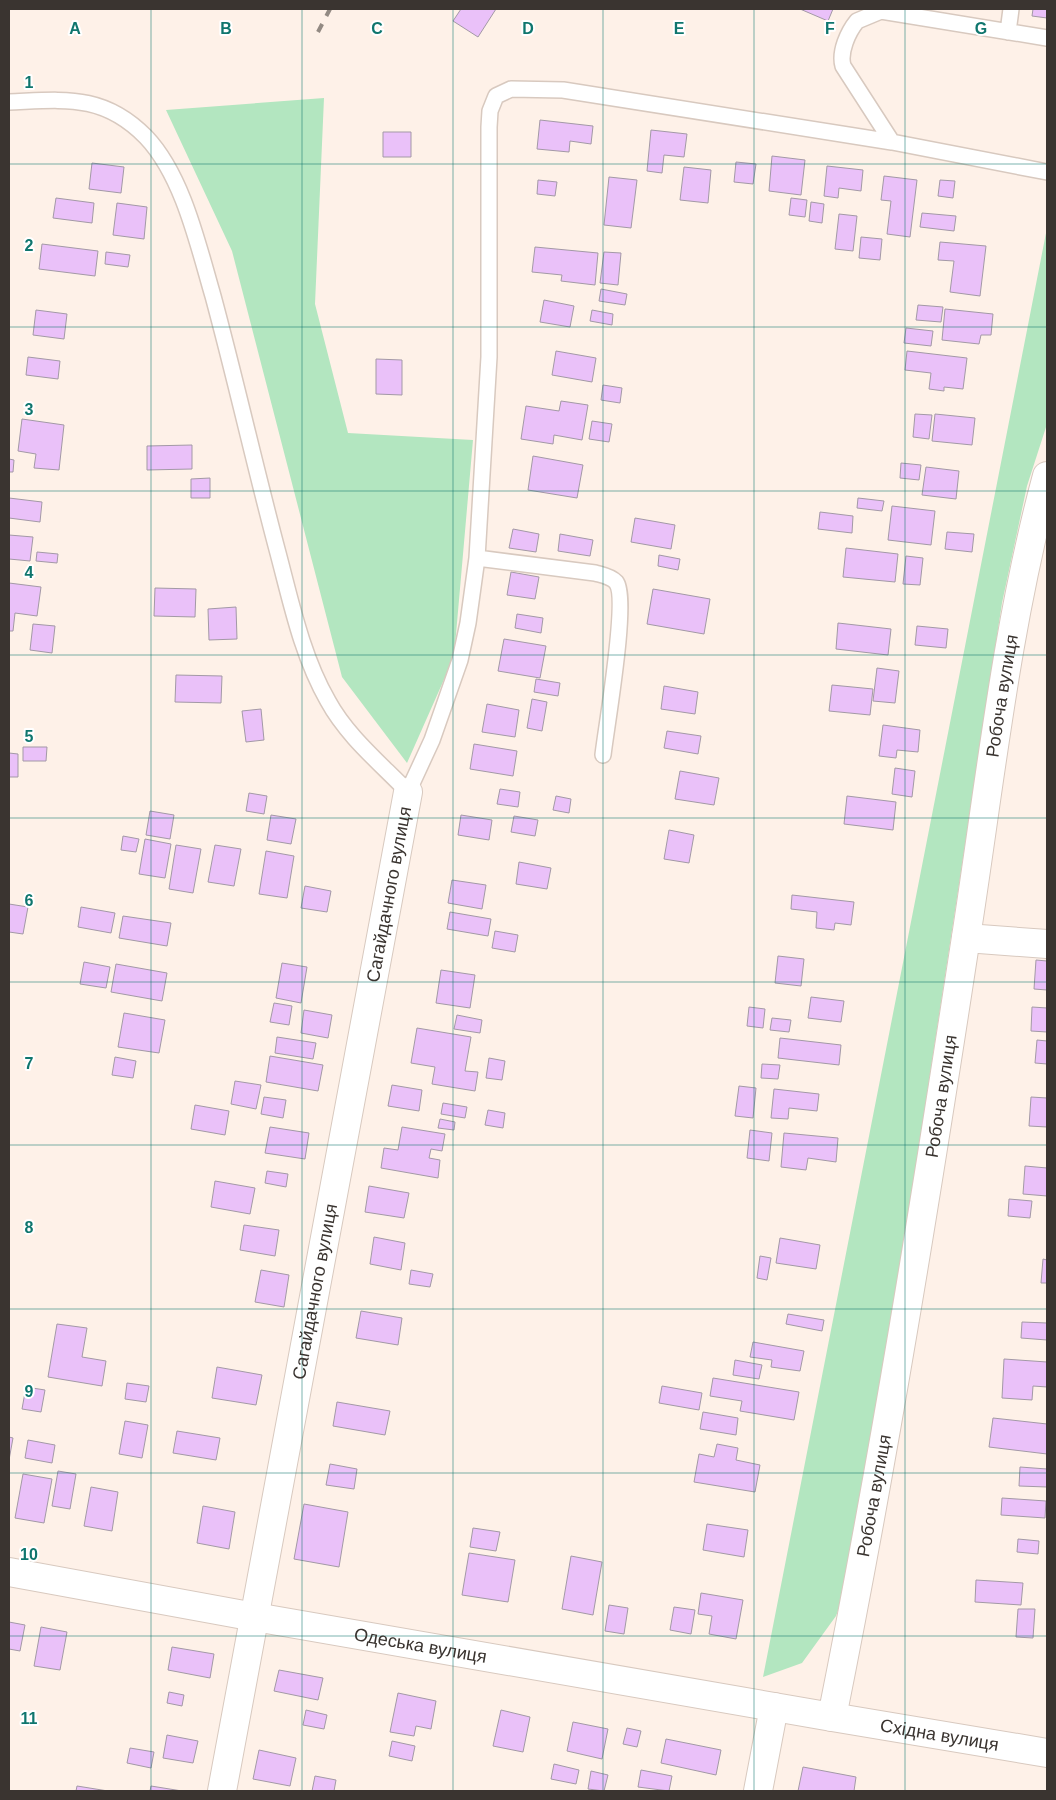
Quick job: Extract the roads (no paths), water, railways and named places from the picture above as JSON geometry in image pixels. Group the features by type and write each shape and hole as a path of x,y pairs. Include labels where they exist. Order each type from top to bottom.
{"street":[{"name":"Робоча вулиця","path":"832,1717 869,1533 966,938 1008,660 1040,534 1047,476"},
{"name":"Сагайдачного вулиця","path":"222,1791 408,792"},
{"path":"966,938 1047,944"},
{"name":"Одеська вулиця","path":"9,1572 255,1617 832,1717"},
{"path":"758,1791 774,1707"},
{"name":"Східна вулиця","path":"832,1717 1047,1753"}],"lane":[{"path":"1008,32 1011,9"},
{"path":"892,142 843,66 841,59 852,27 857,21 881,10 1047,38"},
{"path":"9,102 49,99 89,102 124,119 136,128 147,138 166,166 178,189 202,260 234,375 289,596 311,664 327,700 346,728 408,792 432,740 460,660 468,623 476,558 489,356 488,134 490,111 496,96 511,89 563,90 892,142 1047,172"},
{"path":"476,558 595,573 608,576 616,583 620,592 620,620 603,755"}],"railway":[{"path":"318,32 330,9"}]}
